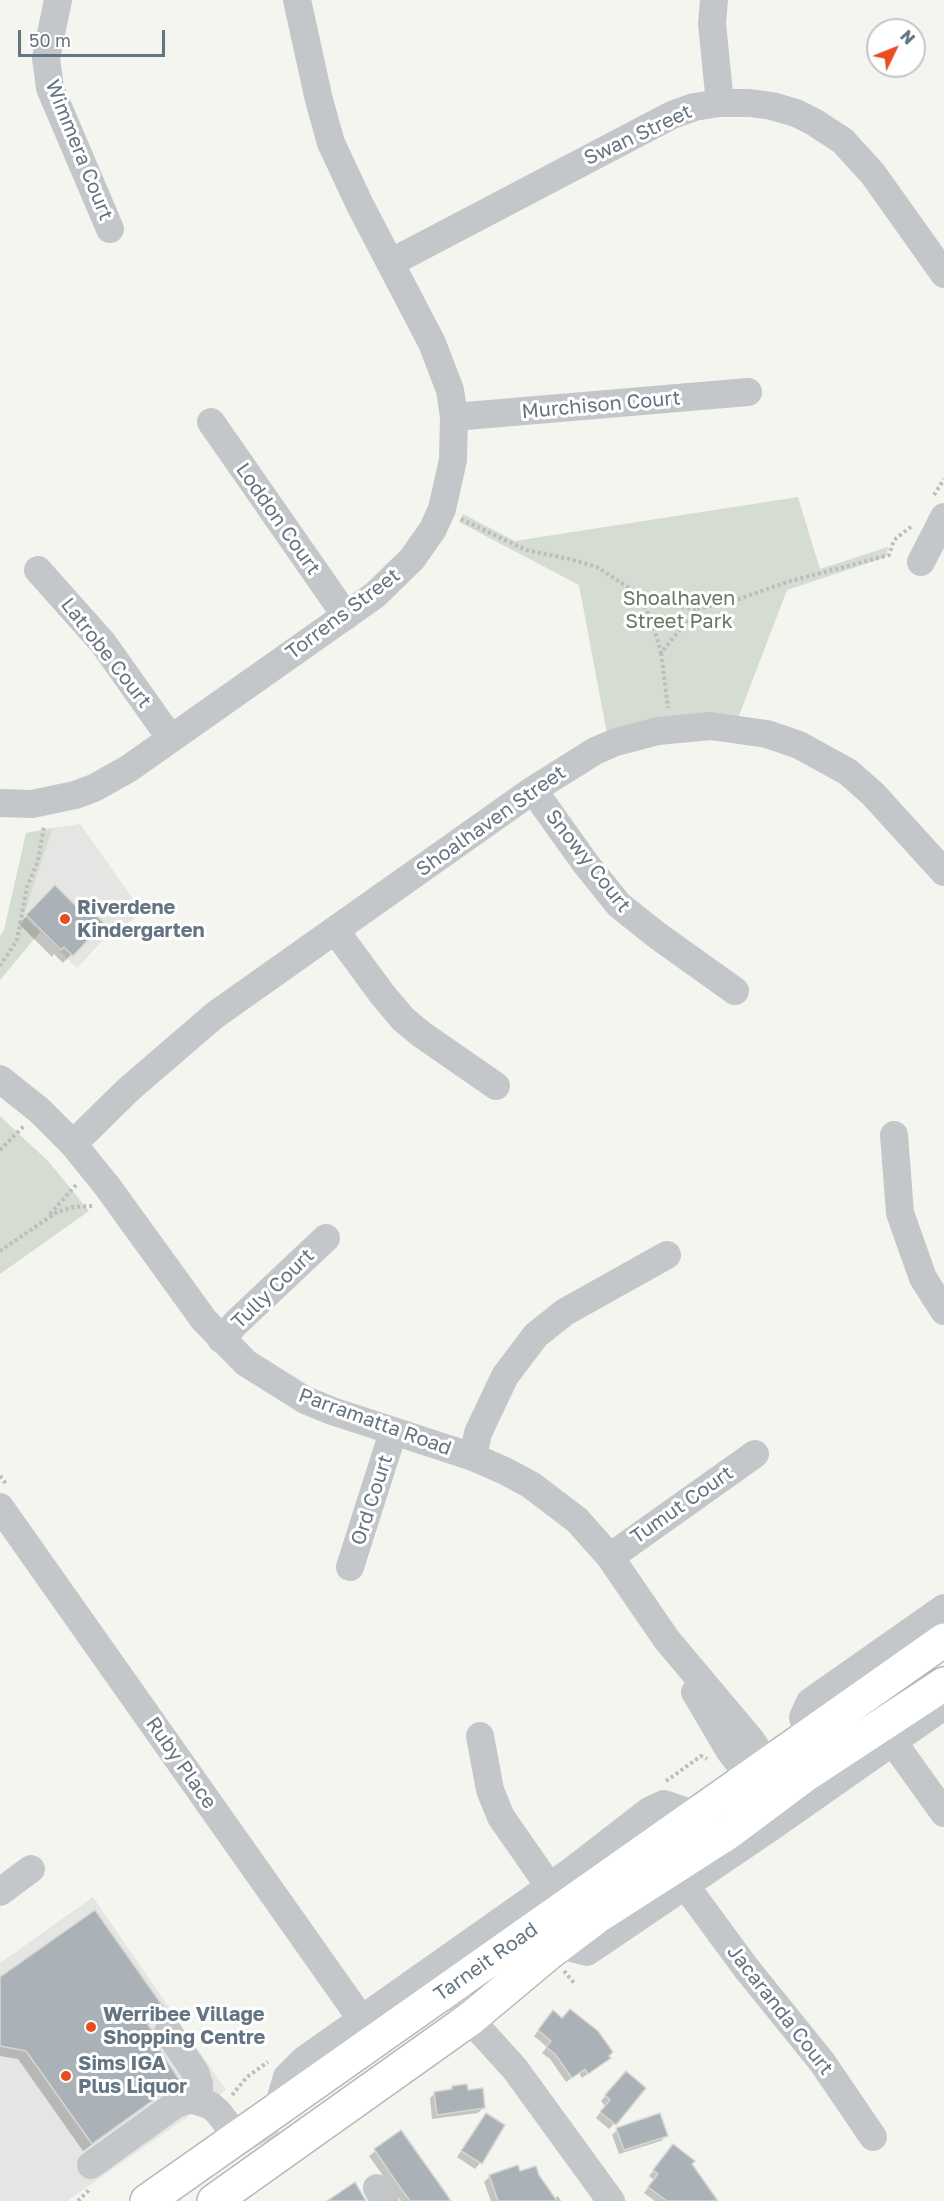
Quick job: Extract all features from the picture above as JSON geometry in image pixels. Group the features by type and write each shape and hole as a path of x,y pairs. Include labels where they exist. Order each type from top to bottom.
{"main road":[{"name":"Tarneit Road","path":"231,2196 476,2014 572,1957 598,1916 729,1832 811,1734 944,1640"},
{"name":"Tarneit Road","path":"147,2201 181,2192 238,2138 696,1815 846,1748 944,1683"}],"street":[{"name":"Wimmera Court","path":"58,0 46,58 50,88 110,229"},
{"name":"Torrens Street","path":"0,803 32,804 85,792 111,779 375,595 404,568 424,542 442,509 453,467 454,417 450,390 442,367 331,143 297,0"},
{"path":"714,0 712,24 720,103"},
{"name":"Swan Street","path":"390,263 652,124 694,107 720,103 761,105 796,113 843,141 873,174 944,274"},
{"name":"Murchison Court","path":"454,417 748,392"},
{"name":"Loddon Court","path":"211,422 346,616"},
{"path":"921,562 931,513"},
{"name":"Latrobe Court","path":"38,570 103,643 171,739"},
{"name":"Shoalhaven Street","path":"73,1144 129,1089 200,1026 533,790 595,751 616,742 658,731 710,726 767,734 799,745 848,772 938,853"},
{"name":"Snowy Court","path":"533,790 585,864 619,905 735,992"},
{"path":"335,930 382,994 404,1019 421,1034 496,1086"},
{"name":"Parramatta Road","path":"0,1079 39,1110 94,1167 186,1296 221,1340 246,1363 305,1400 472,1457 531,1485 577,1520 610,1557 668,1640 711,1722 768,1783"},
{"path":"894,1135 900,1214 923,1278 944,1311"},
{"name":"Tully Court","path":"221,1340 326,1238"},
{"path":"472,1457 478,1433 505,1376 536,1335 565,1312 667,1255"},
{"name":"Ord Court","path":"350,1568 393,1431"},
{"name":"Tumut Court","path":"610,1557 755,1454"},
{"name":"Ruby Place","path":"0,1506 362,2020"},
{"path":"846,1748 823,1742 811,1734 805,1726 803,1717 810,1702 944,1608"},
{"name":"Tarneit Road","path":"572,1957 685,1885 944,1706"},
{"path":"480,1736 490,1790 501,1817 549,1886"},
{"path":"893,1742 944,1813"},
{"name":"Tarneit Road","path":"277,2110 286,2077 280,2075 362,2020 658,1806 664,1804 696,1815"},
{"path":"0,1892 31,1869"},
{"name":"Jacaranda Court","path":"685,1885 740,1961 822,2062 873,2137"},
{"path":"454,1985 476,2014 499,2035 515,2069 611,2201"},
{"path":"168,2032 195,2072 200,2084 199,2100"},
{"path":"91,2165 176,2104 190,2099 199,2100 218,2112 238,2138"}],"path":[{"path":"442,509 526,550 597,567 639,595 658,604 697,609 889,555 894,540 931,513 944,479"},
{"path":"639,595 653,624 661,653 697,609"},
{"path":"0,966 17,940 27,887 42,844 45,822"},
{"path":"0,1150 39,1110"},
{"path":"0,1251 47,1217 94,1167"},
{"path":"47,1217 88,1206 123,1207"}],"shaded area":[{"path":"80,824 143,913 105,938 77,968 24,916 53,828"},
{"name":"Werribee Village Shopping Centre","path":"93,1897 226,2090 67,2201 0,2201 0,1963"}],"green space":[{"name":"Shoalhaven Street Park","path":"798,497 820,569 888,547 886,557 787,590 738,718 607,734 579,585 459,522 463,514 515,541"},
{"path":"53,828 24,916 40,932 0,980 0,936 4,930 26,833"},
{"path":"0,1116 49,1162 89,1211 0,1274"},
{"path":"277,2129 280,2134 249,2151 208,2179 204,2174"}],"building":[{"name":"Riverdene Kindergarten","path":"55,885 80,910 85,905 104,923 73,956 64,947 61,950 26,915"},
{"path":"95,1910 167,2012 148,2025 152,2030 154,2041 182,2084 166,2091 92,2144 26,2051 0,2046 0,1977"},
{"path":"570,2009 598,2031 613,2052 609,2056 611,2058 588,2074 585,2069 572,2078 555,2054 546,2047 551,2041 538,2030 553,2010 562,2018"},
{"path":"626,2071 646,2088 616,2125 600,2112 610,2100 605,2095"},
{"path":"467,2084 468,2090 483,2088 485,2108 437,2115 434,2092"},
{"path":"486,2113 505,2125 482,2164 461,2151"},
{"path":"660,2113 668,2136 624,2150 616,2128"},
{"path":"401,2130 451,2201 410,2201 397,2183 374,2149"},
{"path":"673,2144 695,2161 692,2164 718,2201 667,2201 648,2187 658,2174 653,2170"},
{"path":"518,2165 520,2171 536,2166 539,2175 557,2201 498,2201 489,2175"},
{"path":"355,2182 366,2201 327,2201"}],"place":[{"name":"Riverdene Kindergarten","path":"65,919"},
{"name":"Werribee Village Shopping Centre","path":"91,2027"},
{"name":"Sims IGA Plus Liquor","path":"66,2076"}]}
